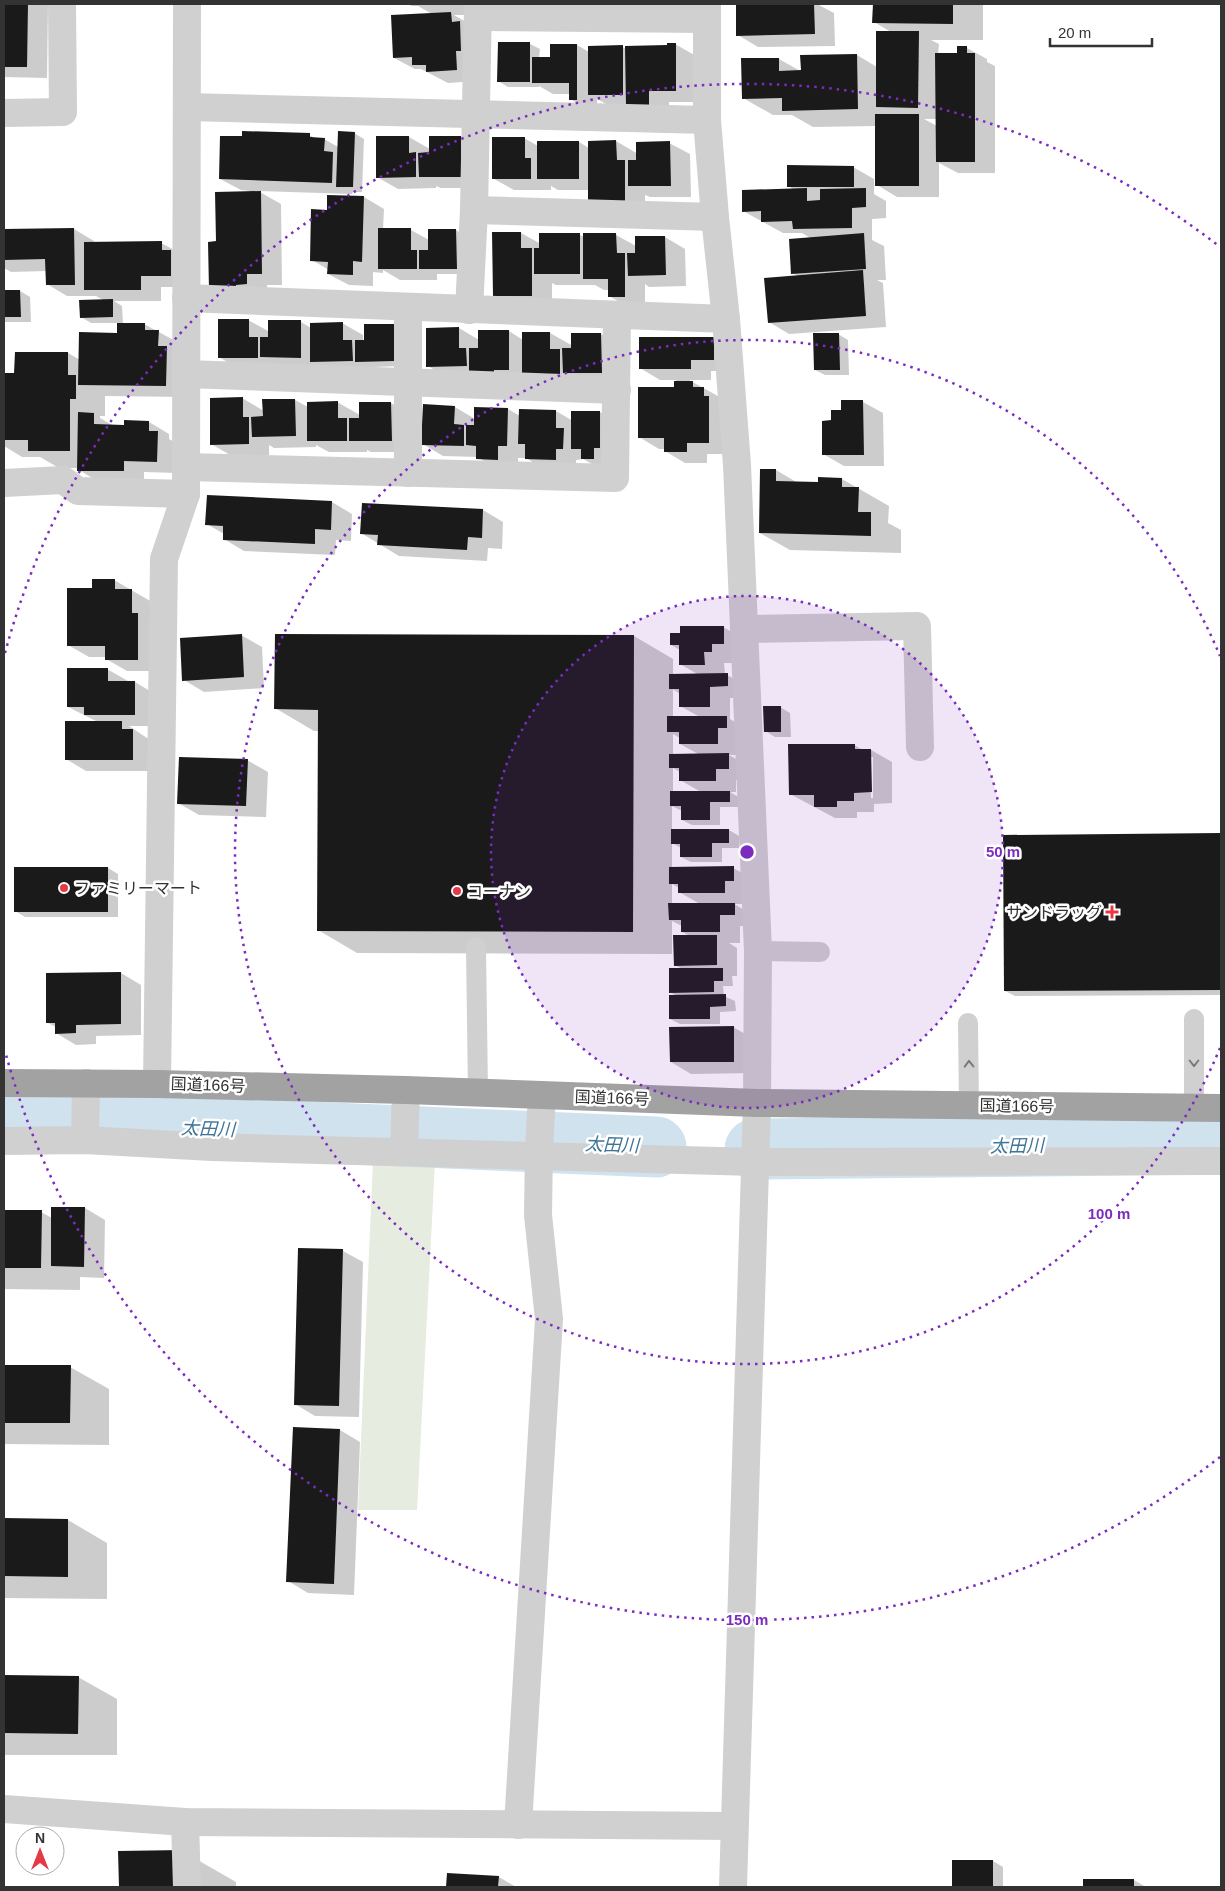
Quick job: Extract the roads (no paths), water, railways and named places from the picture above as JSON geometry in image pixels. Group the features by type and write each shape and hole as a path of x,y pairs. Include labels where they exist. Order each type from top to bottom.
{"highway":[{"name":"国道166号","path":"4,1083 86,1091 157,1084 406,1103 478,1093 757,1103 1221,1108"}],"street":[{"path":"4,113 63,112 62,4"},
{"path":"157,1084 164,559 186,481 187,4"},
{"path":"469,310 474,210 478,11 707,11 707,120 726,319 737,465 758,951 757,1103 733,1826 733,1887"},
{"path":"187,107 707,120"},
{"path":"474,210 715,217"},
{"path":"186,298 726,319"},
{"path":"408,307 408,473"},
{"path":"4,483 63,480 78,491 186,481 408,473 615,478 618,315"},
{"path":"186,374 616,390"},
{"path":"744,629 917,626 920,747"},
{"path":"85,1136 86,1091"},
{"path":"518,1825 549,1319 538,1215 542,1095"},
{"path":"404,1148 406,1103"},
{"path":"4,1141 85,1136 212,1147 404,1148 539,1144 1221,1161"},
{"path":"4,1809 185,1822 733,1826"},
{"path":"185,1822 187,1887"}],"lane":[{"path":"476,947 478,1093"},
{"path":"758,951 820,952"},
{"path":"1194,1019 1194,1108"},
{"path":"968,1023 969,1106"}],"waterway":[{"name":"太田川","path":"4,1121 147,1125 656,1147"},
{"name":"太田川","path":"755,1149 1221,1144"}],"place":[{"name":"ファミリーマート","path":"64,888"},
{"name":"コーナン","path":"457,891"},
{"name":"サンドラッグ","path":"1112,912"}]}
